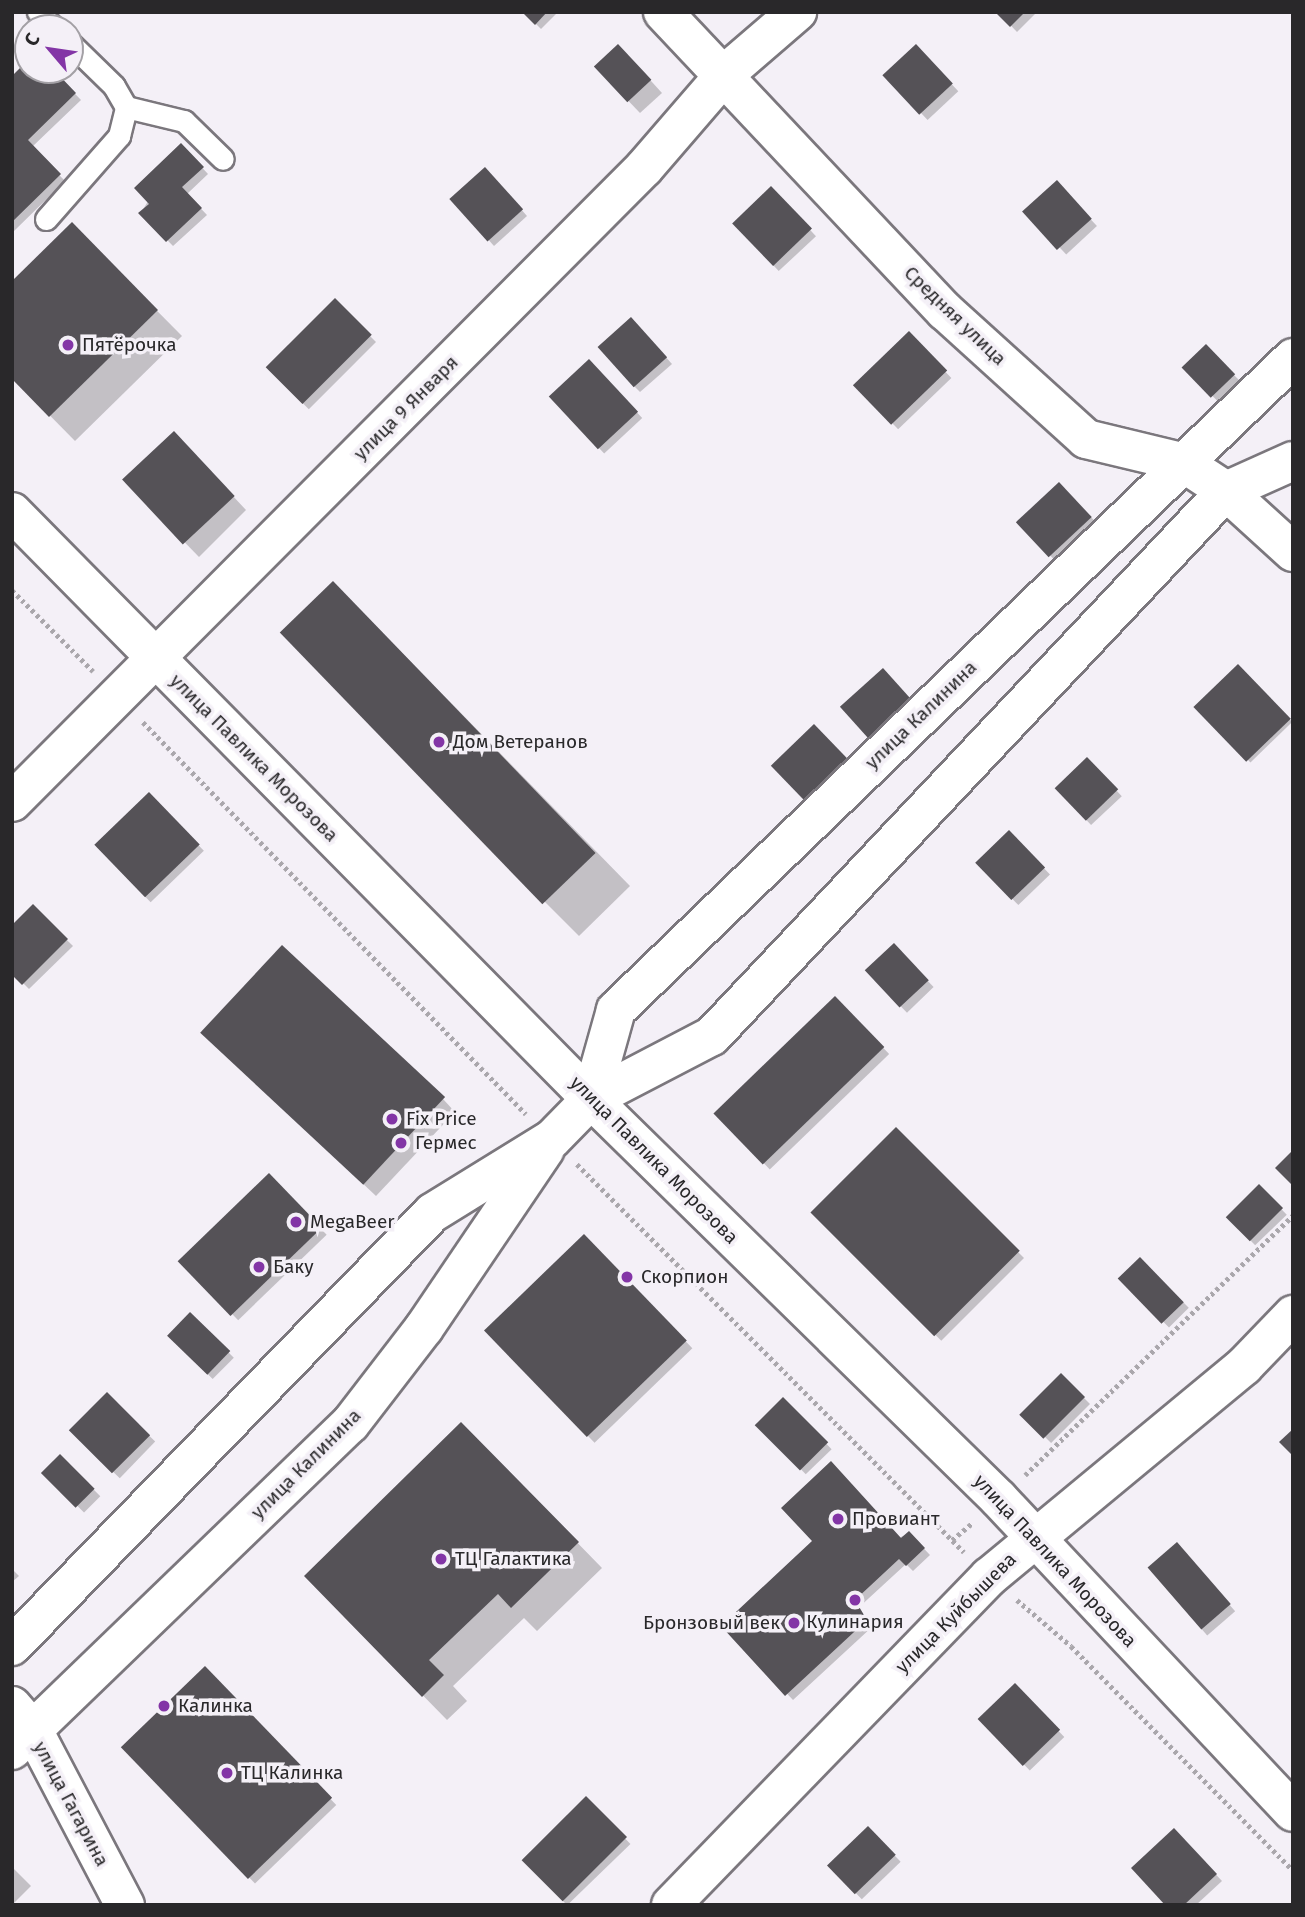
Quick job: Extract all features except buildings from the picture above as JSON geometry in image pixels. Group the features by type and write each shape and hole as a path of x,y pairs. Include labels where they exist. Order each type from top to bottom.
{"street":[{"name":"Средняя улица","path":"663,12 726,73 945,311 1086,439 1182,462 1226,491 1293,552"},
{"name":"улица 9 Января","path":"12,802 157,660 644,168 726,73 797,12"},
{"name":"улица Калинина","path":"591,1099 617,1010 1182,462 1293,358"},
{"name":"улица Калинина","path":"19,1729 350,1424 424,1328 552,1139 591,1099 712,1036 1226,491 1293,461"},
{"name":"улица Павлика Морозова","path":"12,512 591,1099 999,1499 1033,1539 1293,1812"},
{"name":"улица Калинина","path":"12,1646 432,1213 552,1139"},
{"name":"улица Куйбышева","path":"671,1905 989,1577 1244,1366 1293,1315"},
{"name":"улица Гагарина","path":"19,1729 125,1905"}],"lane":[{"path":"46,219 119,136 126,107 114,86 84,57"},
{"path":"126,107 184,121 223,159"}],"path":[{"path":"236,819 989,1577 1071,1646 1293,1870"},
{"path":"952,1540 999,1499 1293,1215"}],"place":[{"name":"Пятёрочка","path":"68,345"},
{"name":"Дом Ветеранов","path":"439,742"},
{"name":"Fix Price","path":"392,1119"},
{"name":"Гермес","path":"401,1143"},
{"name":"MegaBeer","path":"296,1222"},
{"name":"Баку","path":"259,1267"},
{"name":"Скорпион","path":"627,1277"},
{"name":"Провиант","path":"838,1519"},
{"name":"ТЦ Галактика","path":"441,1559"},
{"name":"Кулинария","path":"855,1600"},
{"name":"Бронзовый век","path":"794,1623"},
{"name":"Калинка","path":"164,1706"},
{"name":"ТЦ Калинка","path":"227,1773"}]}
